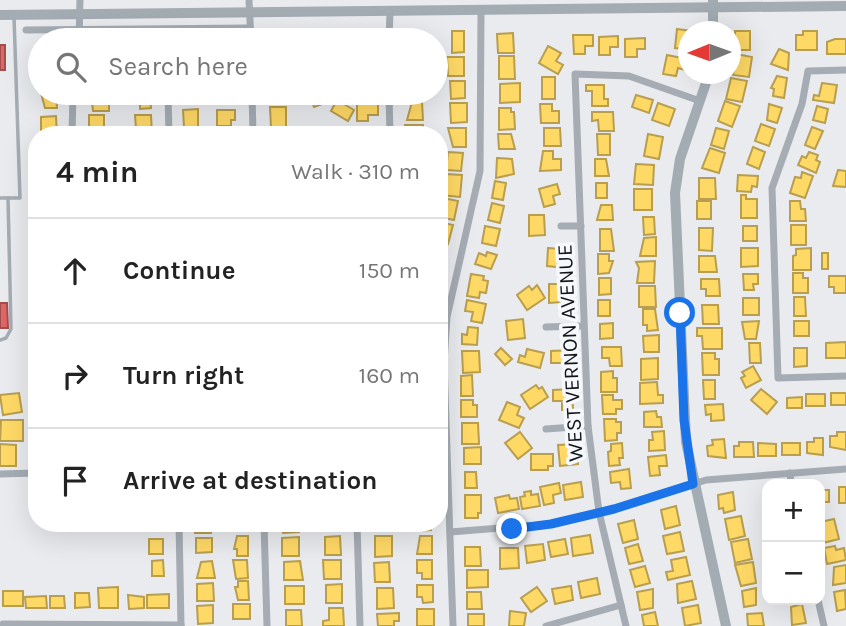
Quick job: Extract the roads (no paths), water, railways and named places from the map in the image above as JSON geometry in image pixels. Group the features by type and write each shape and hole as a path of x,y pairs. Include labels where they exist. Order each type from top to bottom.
{"main road":[{"path":"0,15 481,11 713,4 846,6"},
{"path":"706,84 680,159 675,193 684,420 693,484 726,626"}],"street":[{"path":"80,0 80,28"},
{"path":"249,0 250,28"},
{"path":"448,320 480,171 483,127 481,11"},
{"path":"390,12 390,28"},
{"path":"846,70 808,71 802,104 772,188 778,378 846,376"},
{"name":"WEST VERNON AVENUE","path":"626,626 599,512 588,426 575,74 629,76 700,101"},
{"path":"72,126 73,105"},
{"path":"168,105 169,126"},
{"path":"252,105 253,126"},
{"path":"389,105 390,126"},
{"path":"561,226 581,226"},
{"path":"546,327 583,326"},
{"path":"547,429 588,426"},
{"path":"450,532 551,524 718,478 846,469"},
{"path":"0,474 28,473"},
{"path":"790,473 791,479"},
{"path":"448,514 453,626"},
{"path":"3,624 181,625 179,532"},
{"path":"264,532 267,626"},
{"path":"357,532 360,626"},
{"path":"546,626 621,605"},
{"path":"819,605 824,626"}],"lane":[{"path":"0,198 20,198 13,15"},
{"path":"0,340 6,338 11,329 8,198"}]}
